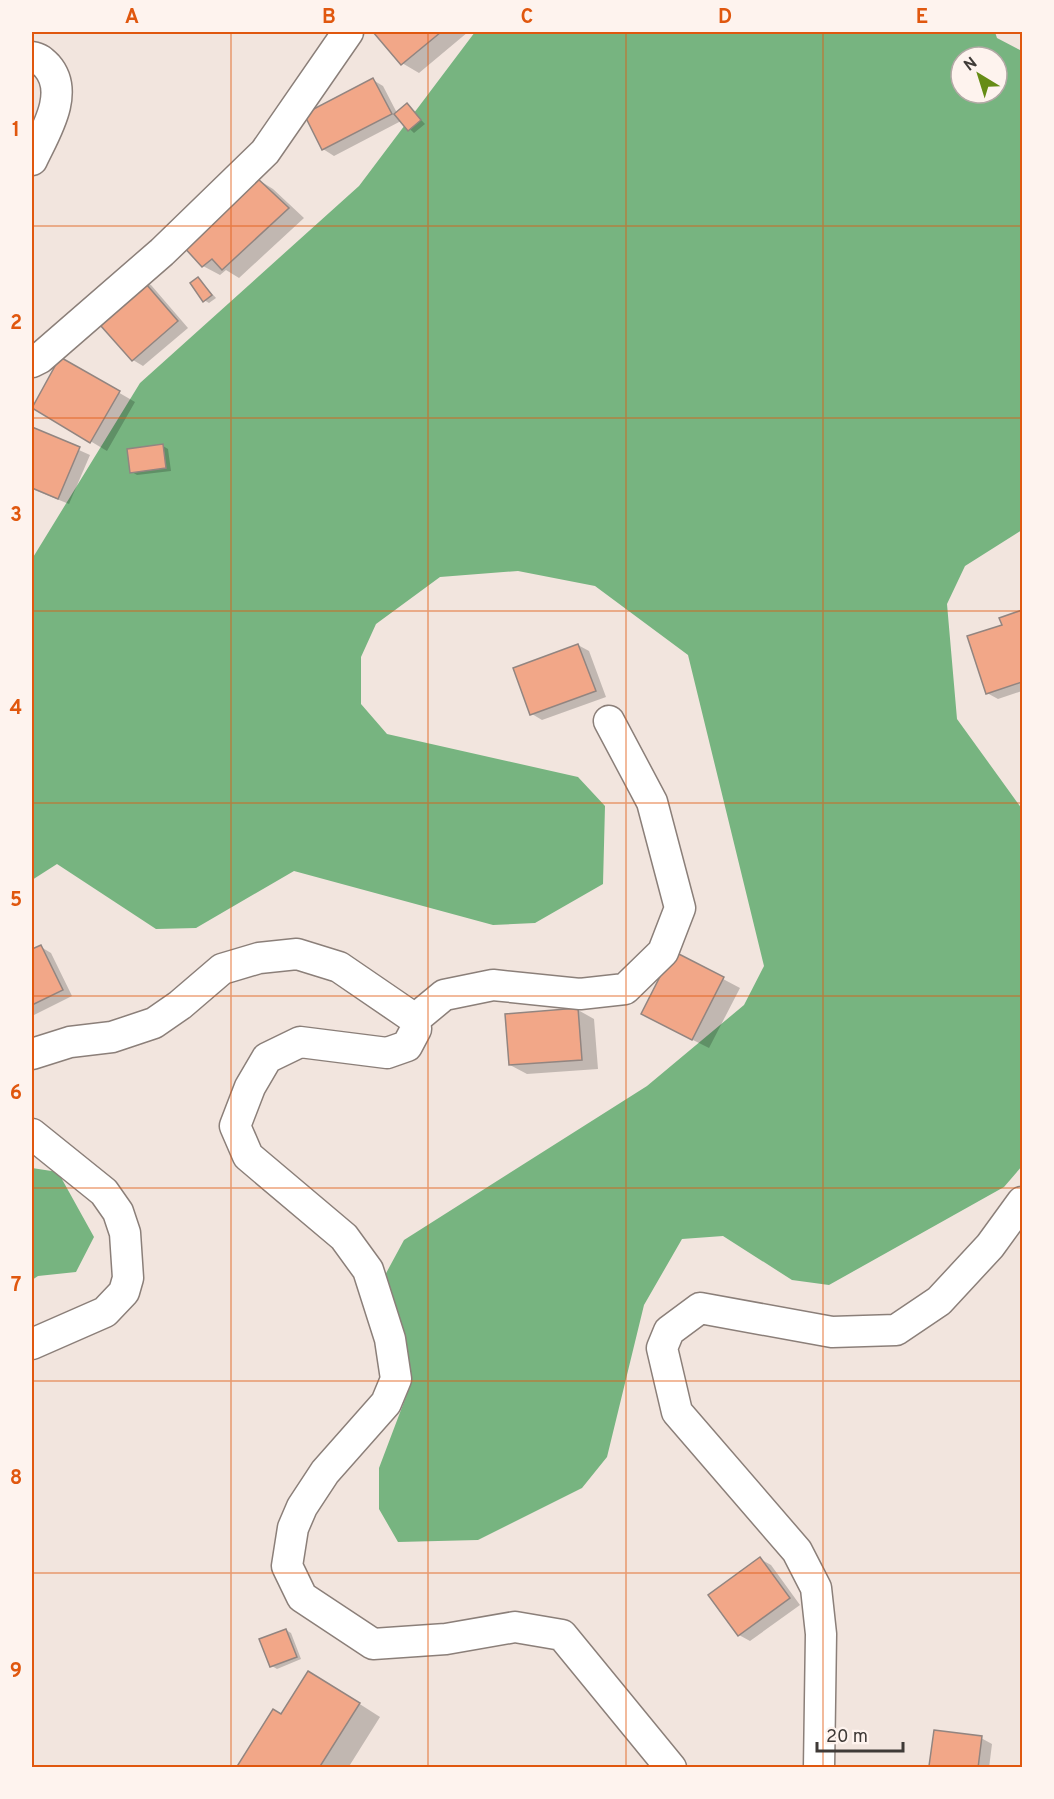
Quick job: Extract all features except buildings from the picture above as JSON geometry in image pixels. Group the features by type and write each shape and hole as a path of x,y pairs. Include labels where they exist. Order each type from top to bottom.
{"street":[{"path":"32,362 40,358 162,252 265,152 348,32"},
{"path":"32,57 39,58 53,72 57,91 54,112 32,160"},
{"path":"415,1018 444,995 493,985 580,994 625,989 663,952 680,908 652,802 609,721"},
{"path":"32,1054 70,1042 112,1037 154,1023 180,1005 222,969 259,958 297,954 339,967 415,1018"},
{"path":"415,1018 416,1029 407,1046 387,1053 300,1042 267,1058 250,1087 235,1126 248,1156 344,1237 368,1270 390,1339 396,1379 386,1403 325,1472 302,1507 293,1528 287,1566 303,1597 374,1644 446,1638 515,1627 562,1635 671,1767"},
{"path":"32,1134 104,1192 118,1212 125,1233 128,1278 124,1292 105,1312 32,1344"},
{"path":"819,1767 821,1635 816,1588 798,1551 677,1412 662,1348 669,1331 700,1308 832,1332 896,1330 939,1301 990,1246 1023,1202"}],"green space":[{"path":"475,32 995,32 997,38 1022,51 1022,530 965,566 947,604 957,719 1022,809 1022,1166 1004,1187 829,1285 792,1280 723,1236 682,1239 644,1305 607,1457 582,1488 478,1540 398,1542 379,1509 379,1468 407,1394 384,1277 404,1240 647,1086 744,1005 764,966 688,655 595,586 518,571 440,577 376,624 361,657 361,704 387,734 578,777 605,806 603,884 535,923 493,925 294,871 196,928 156,929 57,864 32,880 32,559 140,383 359,186"},
{"path":"32,1168 58,1172 94,1237 76,1272 38,1276 32,1280"}]}
